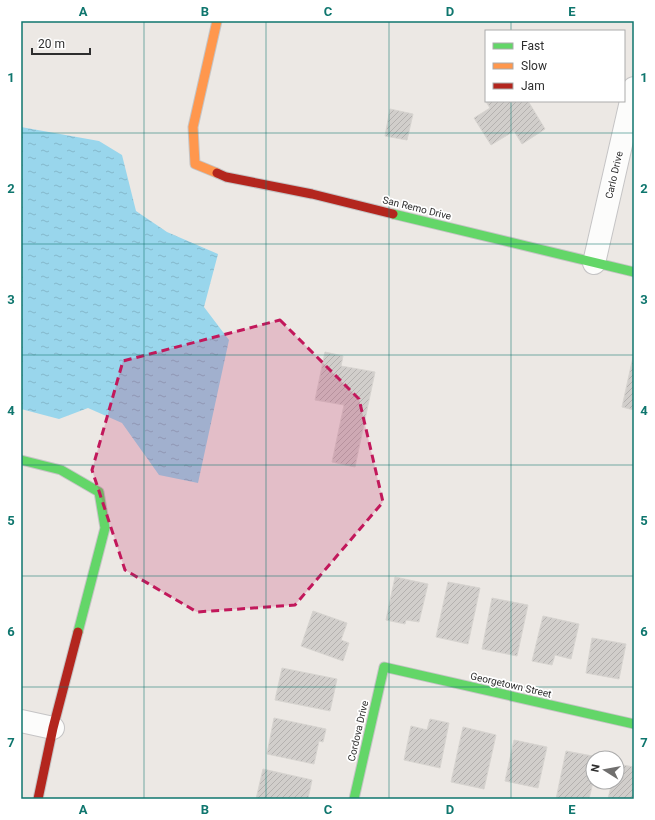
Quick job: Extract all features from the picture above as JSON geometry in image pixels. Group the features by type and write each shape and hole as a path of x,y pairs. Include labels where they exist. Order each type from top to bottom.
{"street":[{"name":"San Remo Drive","path":"217,21 193,127 195,164 226,177 312,194 634,272"},
{"name":"Carlo Drive","path":"594,263 634,88"},
{"path":"21,460 62,470 99,492 105,528 53,728 38,799"},
{"name":"Georgetown Street","path":"384,667 634,724"},
{"name":"Cordova Drive","path":"354,799 384,667"},
{"path":"21,721 53,728"}],"highlighted area":[{"path":"280,320 359,399 383,502 295,605 197,612 125,570 92,470 123,361"}],"water":[{"path":"21,127 99,141 122,155 136,211 167,232 218,254 204,307 229,340 198,483 159,475 122,423 88,408 59,419 21,409"}],"building":[{"path":"486,102 529,102 545,129 522,144 514,131 491,145 474,118 490,108"},
{"path":"390,109 413,114 407,140 385,136"},
{"path":"325,352 343,356 341,366 375,372 355,467 332,462 344,405 315,400"},
{"path":"634,357 634,410 622,407"},
{"path":"395,577 428,584 419,622 406,620 405,624 386,620"},
{"path":"448,582 480,588 468,644 436,637"},
{"path":"492,598 528,605 517,656 482,649"},
{"path":"313,611 347,623 341,640 349,643 343,661 301,646"},
{"path":"543,616 579,624 571,659 555,655 552,665 532,661"},
{"path":"592,638 626,644 619,679 586,673"},
{"path":"282,668 337,679 330,711 275,700"},
{"path":"274,718 326,729 323,742 319,741 314,764 267,754"},
{"path":"430,719 449,723 440,768 404,760 411,726 427,730"},
{"path":"463,727 496,735 484,789 451,782"},
{"path":"514,740 547,747 538,788 505,781"},
{"path":"566,751 585,755 585,790 591,790 589,799 556,799"},
{"path":"625,765 634,767 634,799 608,799 610,790 625,790"},
{"path":"263,769 312,780 308,799 256,799"}],"traffic: fast":[{"path":"393,214 634,272"},
{"path":"21,460 61,470 99,492 105,528 78,632"},
{"path":"354,799 384,667 634,724"}],"traffic: slow":[{"path":"217,21 193,127 195,164 217,173"}],"traffic: jam":[{"path":"217,173 226,177 312,194 393,214"},
{"path":"38,799 53,728 78,632"}]}
